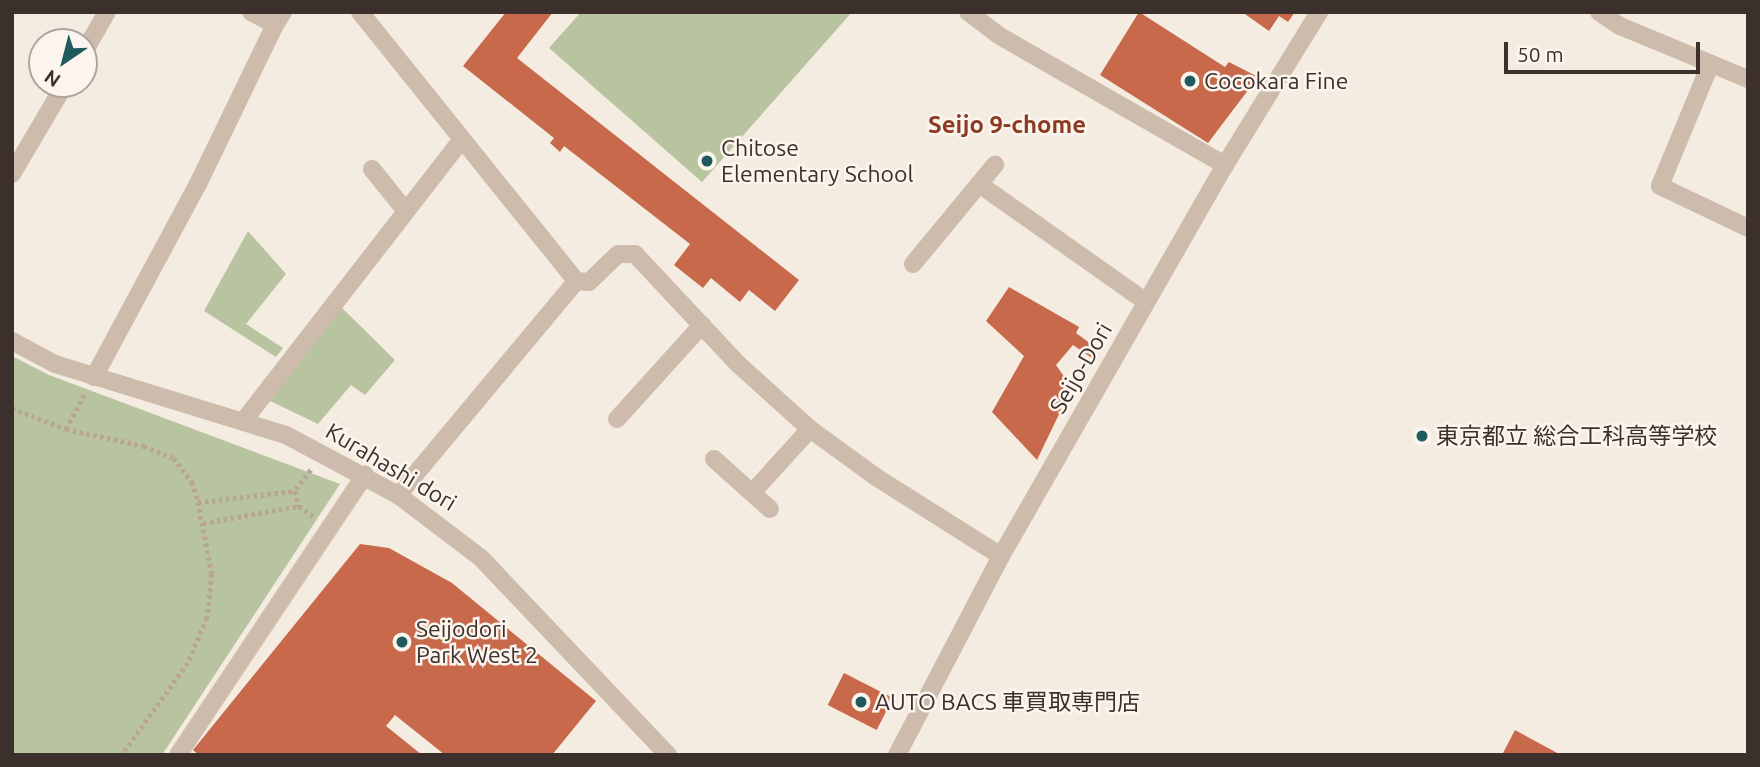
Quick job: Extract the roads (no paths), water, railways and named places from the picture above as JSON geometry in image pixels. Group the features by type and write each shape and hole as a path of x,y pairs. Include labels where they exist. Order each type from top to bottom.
{"street":[{"path":"98,28 107,12"},
{"path":"94,377 198,184 279,18 251,12"},
{"path":"360,12 576,281 589,282 618,254 635,254 702,325 810,429 876,477 1001,556"},
{"path":"968,12 998,35 1225,165"},
{"name":"Seijo-Dori","path":"897,755 1001,556 1225,165 1319,12"},
{"path":"1598,12 1710,65 1748,79"},
{"path":"1710,65 1660,186 1748,228"},
{"path":"12,174 57,98"},
{"path":"245,419 462,139"},
{"path":"913,264 995,165"},
{"path":"372,169 405,211"},
{"path":"979,184 1146,302"},
{"path":"398,495 576,281"},
{"path":"617,419 702,325"},
{"name":"Kurahashi dori","path":"12,341 55,364 245,419 324,452 398,495 481,558 668,755"},
{"path":"752,493 810,429"},
{"path":"714,459 770,509"},
{"path":"178,755 365,475"}],"place":[{"name":"Cocokara Fine","path":"1190,81"},
{"name":"Chitose Elementary School","path":"707,161"},
{"name":"東京都立 総合工科高等学校","path":"1422,436"},
{"name":"Seijodori Park West 2","path":"402,642"},
{"name":"AUTO BACS 車買取専門店","path":"861,702"}],"district":[{"name":"Seijo 9-chome","path":"1007,125"}]}
